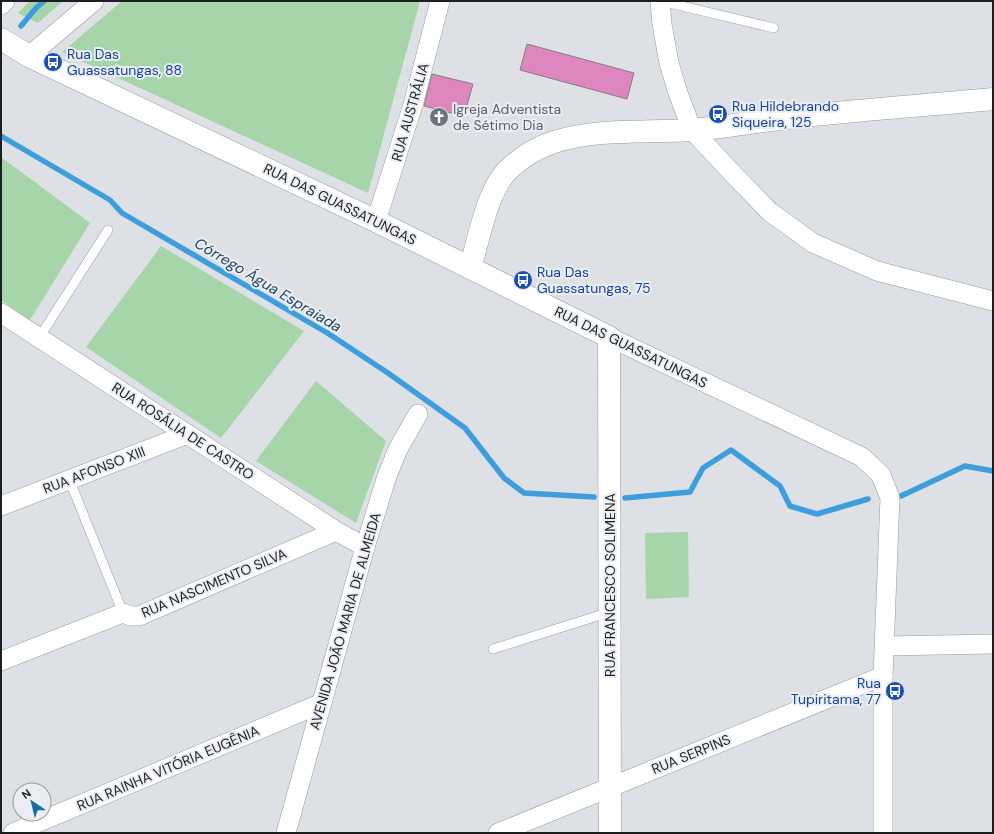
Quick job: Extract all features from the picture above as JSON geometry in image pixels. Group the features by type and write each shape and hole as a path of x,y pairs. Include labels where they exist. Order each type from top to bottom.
{"street":[{"path":"1,5 5,1"},
{"path":"29,56 94,1"},
{"name":"RUA AUSTRÁLIA","path":"376,221 413,105 440,1"},
{"path":"660,1 662,24 669,63 678,93 692,130 770,212 813,243 877,272 993,301"},
{"name":"RUA DAS GUASSATUNGAS","path":"1,39 29,56 376,221 609,337 862,457 881,475 890,498 883,676 883,833"},
{"path":"470,268 486,211 495,189 505,173 521,159 535,150 554,142 584,136 627,131 692,130 805,116 993,99"},
{"name":"RUA ROSÁLIA DE CASTRO","path":"1,313 336,531 365,547"},
{"name":"RUA FRANCESCO SOLIMENA","path":"609,337 610,833"},
{"name":"AVENIDA JOÃO MARIA DE ALMEIDA","path":"286,833 365,547 387,476 398,449 418,414"},
{"name":"RUA AFONSO XIII","path":"1,506 188,434"},
{"name":"RUA NASCIMENTO SILVA","path":"1,661 123,613 131,616 140,616 336,531"},
{"path":"885,646 993,644"},
{"name":"RUA SERPINS","path":"498,833 883,676"},
{"name":"RUA RAINHA VITÓRIA EUGÊNIA","path":"13,833 322,702"}],"lane":[{"path":"660,1 774,28"},
{"path":"39,338 108,230"},
{"path":"69,479 123,613"},
{"path":"493,649 610,612"}],"green space":[{"path":"30,1 63,1 38,23 18,13"},
{"path":"122,1 420,1 368,193 62,52"},
{"path":"1,157 90,223 30,320 1,300"},
{"path":"161,246 304,331 221,438 86,347"},
{"path":"316,381 386,441 356,523 256,461"},
{"path":"688,532 689,597 646,599 645,533"}],"building":[{"path":"527,44 634,73 627,99 520,70"},
{"path":"432,74 473,84 464,116 424,106"}],"waterway":[{"path":"21,26 44,1"},
{"name":"Córrego Água Espraiada","path":"1,136 110,200 122,213 329,334 388,373 465,428 504,478 524,493 594,497"},
{"path":"625,498 690,492 703,468 731,450 780,486 790,506 817,514 868,499"},
{"path":"901,496 965,466 993,471"}],"place":[{"name":"Rua Das Guassatungas, 88","path":"53,62"},
{"name":"Rua Hildebrando Siqueira, 125","path":"718,114"},
{"name":"Igreja Adventista de Sétimo Dia","path":"439,117"},
{"name":"Rua Das Guassatungas, 75","path":"523,280"},
{"name":"Rua Tupiritama, 77","path":"895,691"}]}
